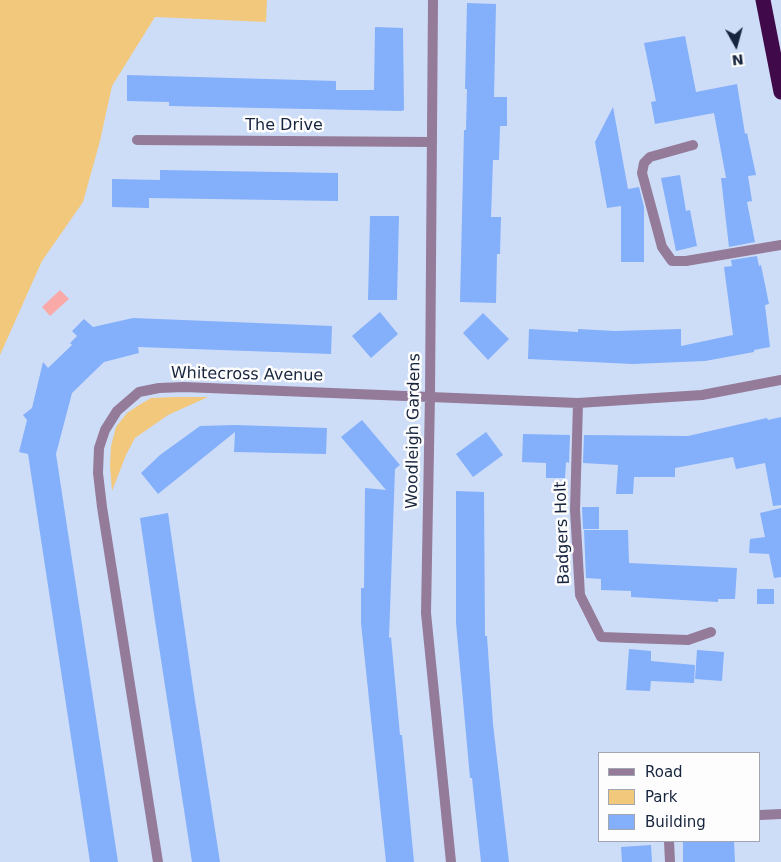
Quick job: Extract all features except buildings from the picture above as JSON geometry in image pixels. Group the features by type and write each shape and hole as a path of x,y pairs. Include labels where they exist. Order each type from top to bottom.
{"highway":[{"path":"763,0 781,92"}],"street":[{"name":"Woodleigh Gardens","path":"433,0 430,395 426,613 450,862"},
{"name":"The Drive","path":"136,140 432,142"},
{"path":"694,145 650,157 644,163 642,173 662,247 672,261 686,261 781,245"},
{"name":"Whitecross Avenue","path":"158,862 102,507 99,448 106,430 117,411 139,392 159,388 430,395 578,403 702,396 781,380"},
{"name":"Badgers Holt","path":"578,403 575,510 580,595 601,637 688,640 711,632"},
{"path":"761,815 781,814"},
{"path":"669,842 670,862"}],"green space":[{"path":"0,0 267,0 266,22 155,17 112,86 100,141 83,202 42,261 0,355"},
{"path":"208,397 168,415 135,438 112,491 111,446 116,427 127,413 151,398"}],"shaded area":[{"path":"60,290 69,299 50,316 42,307"}]}
